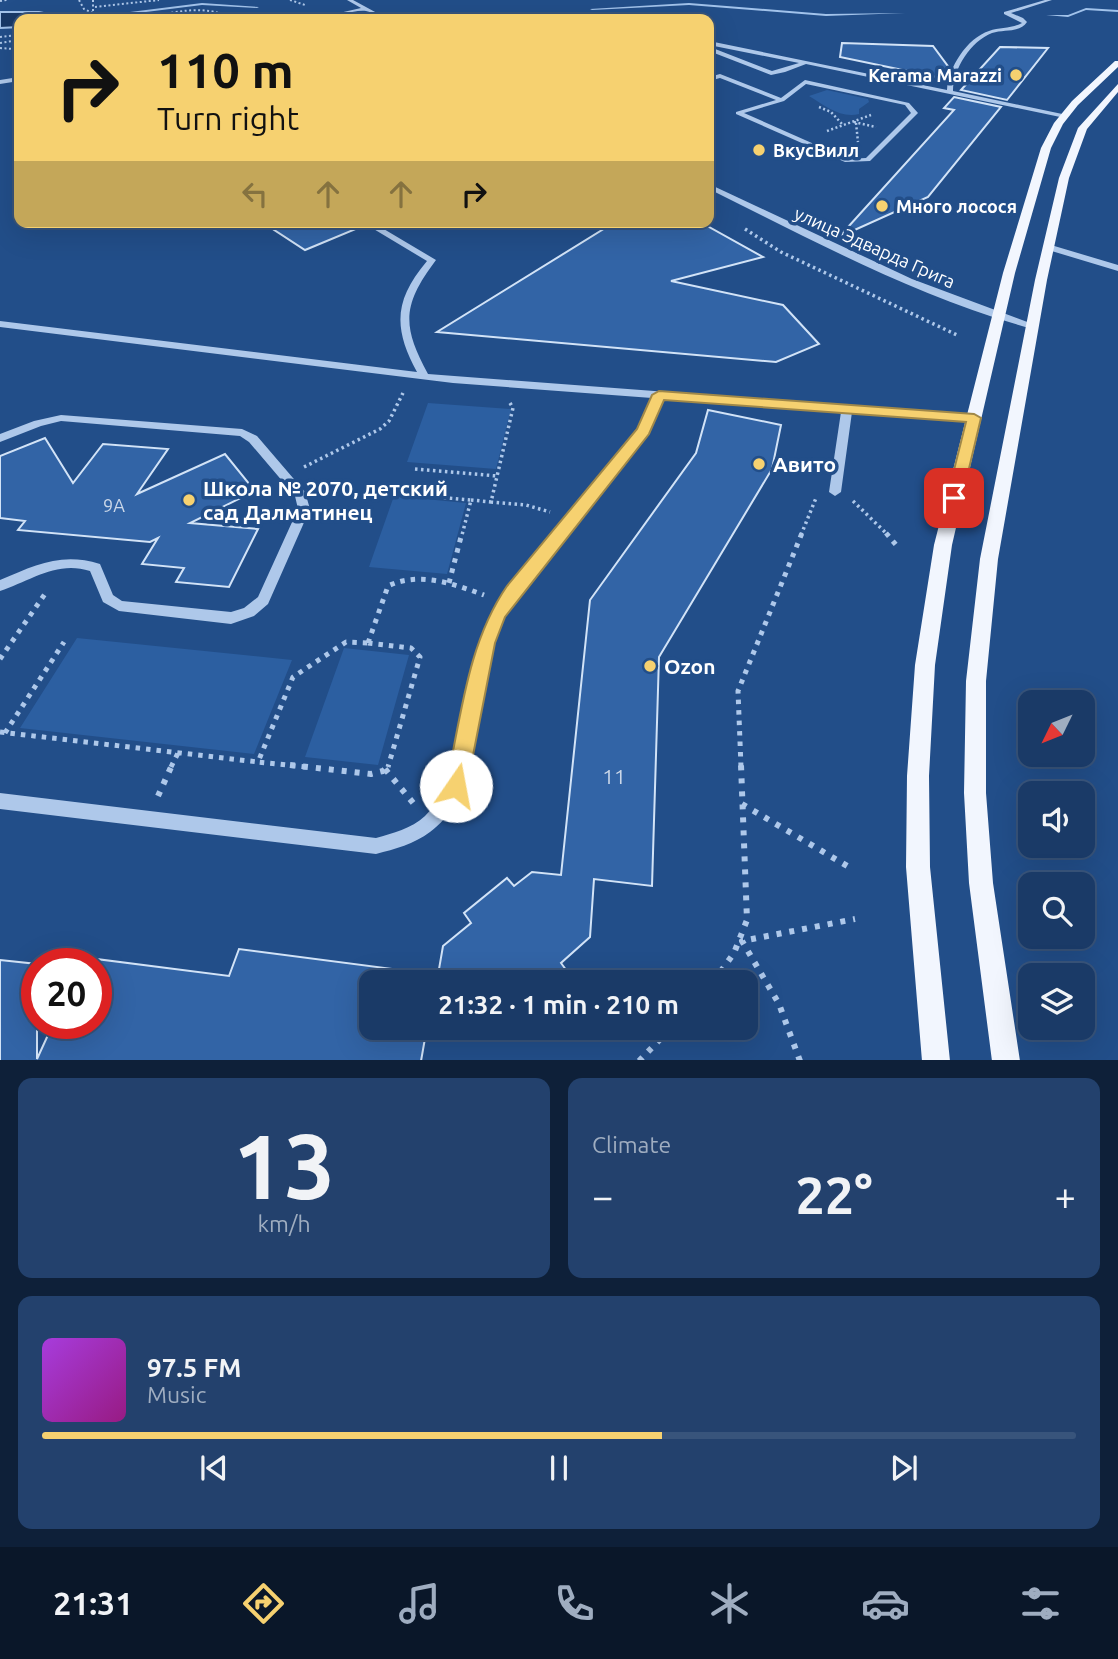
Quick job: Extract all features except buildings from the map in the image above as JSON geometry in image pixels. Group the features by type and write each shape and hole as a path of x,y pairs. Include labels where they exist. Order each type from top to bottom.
{"main road":[{"path":"936,1060 919,867 918,776 925,665 943,545 1037,172 1046,148 1065,116 1092,86 1118,63"},
{"path":"1006,1060 980,873 975,793 976,681 989,559 1048,247 1072,153 1083,128 1118,87"}],"street":[{"path":"348,0 376,14"},
{"path":"950,92 949,84 955,65 986,33 1018,28 1025,23 1006,13 1050,0"},
{"path":"341,14 366,9"},
{"path":"714,44 1065,116"},
{"path":"714,50 771,73 804,62"},
{"path":"714,73 782,100"},
{"path":"714,78 720,76"},
{"path":"805,82 906,104 914,114 869,160 847,161 738,113 782,100 791,93 805,82"},
{"name":"улица Эдварда Грига","path":"714,188 840,251 999,316 1033,326"},
{"path":"376,228 432,260 409,290 403,317 407,342 424,376"},
{"path":"1048,247 1118,268"},
{"path":"0,324 424,376 974,418"},
{"path":"0,801 376,846 405,838 429,822 448,802 456,786 486,643 505,603 644,430 659,395"},
{"path":"835,492 847,409"},
{"path":"0,438 38,423 61,418 236,431 253,439 301,495 304,503 302,516 263,600 242,615 231,618 119,606 108,598 94,568 87,565 50,565 0,586"}],"path":[{"path":"0,1 7,0"},
{"path":"79,0 84,9 93,13 93,0"},
{"path":"94,6 159,0"},
{"path":"181,14 209,10 226,14"},
{"path":"0,48 13,49"},
{"path":"791,93 831,112 843,125"},
{"path":"800,140 877,113 914,114"},
{"path":"741,226 781,251 957,335"},
{"path":"284,476 380,429 389,421 407,386"},
{"path":"491,502 513,408 505,402"},
{"path":"415,469 497,476"},
{"path":"724,970 742,941 747,920 737,701 741,680 813,501 821,495 835,492 854,501 897,546"},
{"path":"402,494 533,506 570,521"},
{"path":"449,583 471,500"},
{"path":"368,643 388,586 402,579 449,583 505,603"},
{"path":"0,659 30,615"},
{"path":"64,642 3,733 258,762 371,774 385,769 392,760 420,657 411,648 346,642 293,677 258,762"},
{"path":"147,819 178,753"},
{"path":"385,769 429,822"},
{"path":"742,804 854,870"},
{"path":"742,941 855,919"},
{"path":"742,941 779,1004 800,1060"},
{"path":"639,1060 659,1040"}],"shaded area":[{"path":"0,12 48,14 14,14 14,27 0,28"},
{"path":"827,90 868,99 869,102 859,109 859,114 846,115 809,96"},
{"path":"428,403 511,409 496,469 407,462"},
{"path":"394,496 466,503 447,574 369,567"},
{"path":"77,638 292,660 254,754 20,728"},
{"path":"344,648 409,655 378,765 305,757"}],"waterway":[{"path":"122,14 202,4 257,7"},
{"path":"592,9 689,4 826,15 903,13"},
{"path":"1048,15 1068,16 1086,9 1118,11"}],"place":[{"name":"Kerama Marazzi","path":"1016,75"},
{"name":"ВкусВилл","path":"759,150"},
{"name":"Много лосося","path":"882,206"},
{"name":"Авито","path":"759,464"},
{"name":"Школа № 2070, детский сад Далматинец","path":"189,500"},
{"name":"Ozon","path":"650,666"}],"route":[{"path":"456,786 486,643 498,614 513,591 644,430 659,395 974,418 954,498"}]}
